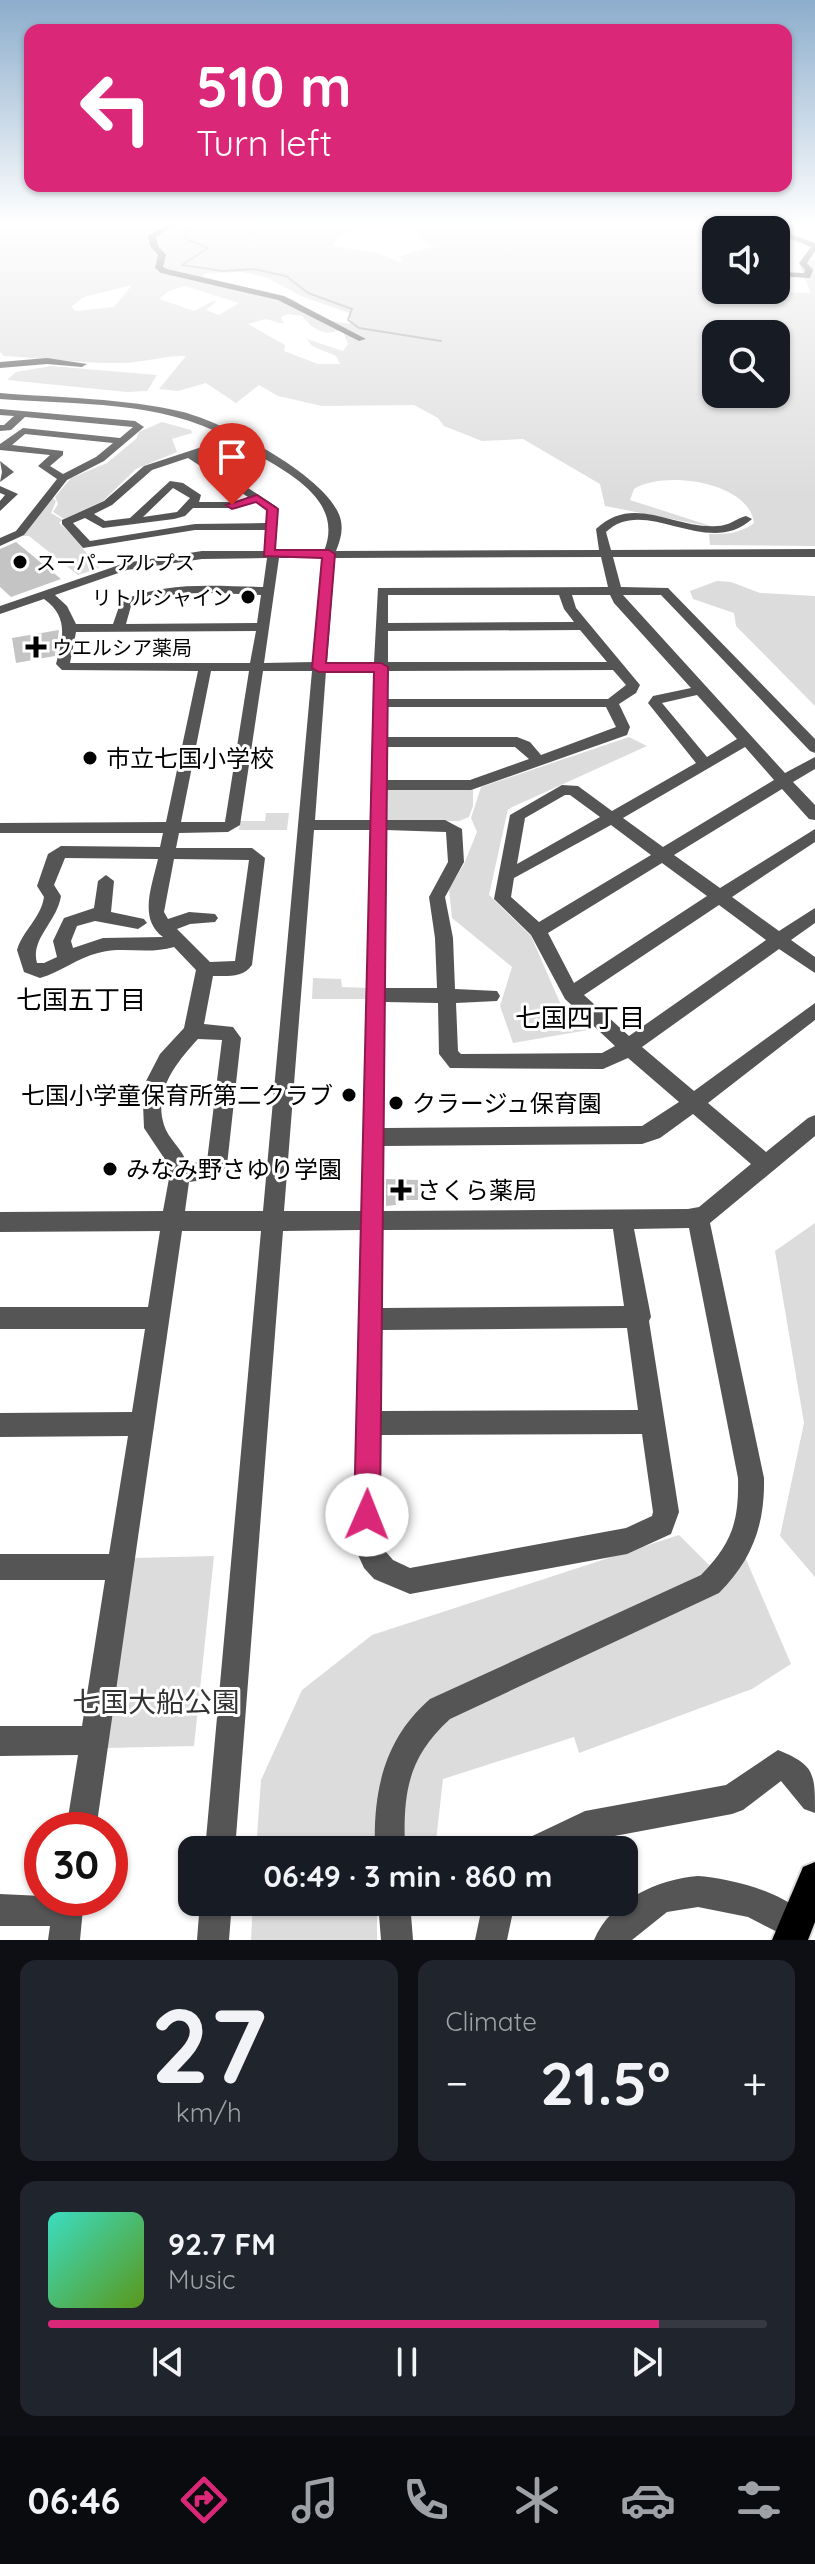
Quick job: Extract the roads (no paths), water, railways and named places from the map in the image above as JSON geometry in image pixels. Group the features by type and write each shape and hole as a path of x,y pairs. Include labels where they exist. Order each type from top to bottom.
{"main road":[{"path":"792,1933 815,1879"}],"street":[{"path":"316,316 362,339"},
{"path":"0,365 47,361 82,364"},
{"path":"0,397 179,419 234,440"},
{"path":"0,397 172,413 209,423 300,484 322,510 325,526 323,546 329,554 221,1836"},
{"path":"63,417 74,406"},
{"path":"0,412 139,426 100,459 63,478 20,533 0,542"},
{"path":"0,428 7,428 23,414"},
{"path":"2,447 23,431 122,441"},
{"path":"234,440 148,468 110,502 66,522 86,545 195,527 272,526"},
{"path":"2,447 59,453 43,466 63,478"},
{"path":"0,828 232,825 268,591 274,512 190,455"},
{"path":"0,464 9,472 0,479"},
{"path":"85,513 103,525 178,516 196,496 179,485 170,484 136,517 136,521"},
{"path":"0,489 12,494 0,508"},
{"path":"190,505 237,505 257,498"},
{"path":"746,519 734,528 718,531 640,517 616,519 600,531 621,604 815,815"},
{"path":"0,610 106,572 152,561 202,555 815,553"},
{"path":"381,703 611,703 631,690 633,685 570,609 564,590"},
{"path":"118,628 125,604 132,600 174,591 268,591"},
{"path":"622,1220 666,1512 658,1530 627,1541 410,1581 391,1575 370,1556 367,1546 382,591 666,592 815,748"},
{"path":"45,594 64,610 72,628 63,664 67,667 619,666"},
{"path":"382,627 585,626"},
{"path":"72,628 263,627"},
{"path":"205,668 168,853 157,893 162,946 104,945 81,950 67,961 40,971 30,967 27,960 31,933 48,916 53,896 45,886 54,858 61,852 168,853 247,853 257,858 243,965 235,969 205,969"},
{"path":"701,690 658,699 655,703 705,764"},
{"path":"379,785 471,785 622,732 623,727 611,703"},
{"path":"505,875 520,870 747,740"},
{"path":"380,742 517,742 525,745 538,761"},
{"path":"538,931 815,762"},
{"path":"766,1164 628,1047 571,994 538,931 502,899 518,815 562,790 573,790 815,966"},
{"path":"306,825 445,825 454,829 456,862 437,897 444,938 449,1054 457,1062 603,1061 628,1047 815,914"},
{"path":"571,994 815,834"},
{"path":"84,1812 180,1173 175,1157 154,1128 156,1081 167,1060 193,1031 205,969 196,955 158,927 102,917 106,881"},
{"path":"67,961 62,941 70,922 103,912"},
{"path":"128,944 158,927 189,918 209,918"},
{"path":"375,995 491,996"},
{"path":"374,1137 642,1135 653,1132 815,1010"},
{"path":"180,1173 210,1172 217,1165 232,1038 226,1032 193,1031"},
{"path":"0,1222 698,1218 815,1124"},
{"path":"390,1836 389,1807 397,1763 406,1745 429,1717 440,1709 710,1584 737,1555 745,1539 750,1514 751,1478 698,1218"},
{"path":"370,1319 639,1317"},
{"path":"0,1318 159,1318"},
{"path":"368,1423 654,1422"},
{"path":"0,1425 143,1424"},
{"path":"0,1567 122,1567"},
{"path":"0,1741 95,1740"},
{"path":"565,1836 585,1826 732,1799 778,1765 792,1770 815,1798"},
{"path":"610,1940 647,1907 665,1897 689,1893 714,1893 754,1902 792,1933"},
{"path":"0,1910 24,1912"},
{"path":"213,1940 215,1916"},
{"path":"395,1916 397,1940"},
{"path":"491,1940 496,1916"}],"waterway":[{"path":"350,316 348,320 359,328 441,341"}],"place":[{"name":"スーパーアルプス","path":"20,562"},
{"name":"リトルシャイン","path":"248,597"},
{"name":"ウエルシア薬局","path":"36,647"},
{"name":"市立七国小学校","path":"90,758"},
{"name":"七国小学童保育所第二クラブ","path":"349,1095"},
{"name":"クラージュ保育園","path":"396,1103"},
{"name":"みなみ野さゆり学園","path":"110,1169"},
{"name":"さくら薬局","path":"401,1190"}],"district":[{"name":"七国五丁目","path":"81,999"},
{"name":"七国四丁目","path":"580,1017"}],"park label":[{"name":"七国大船公園","path":"156,1701"}]}
